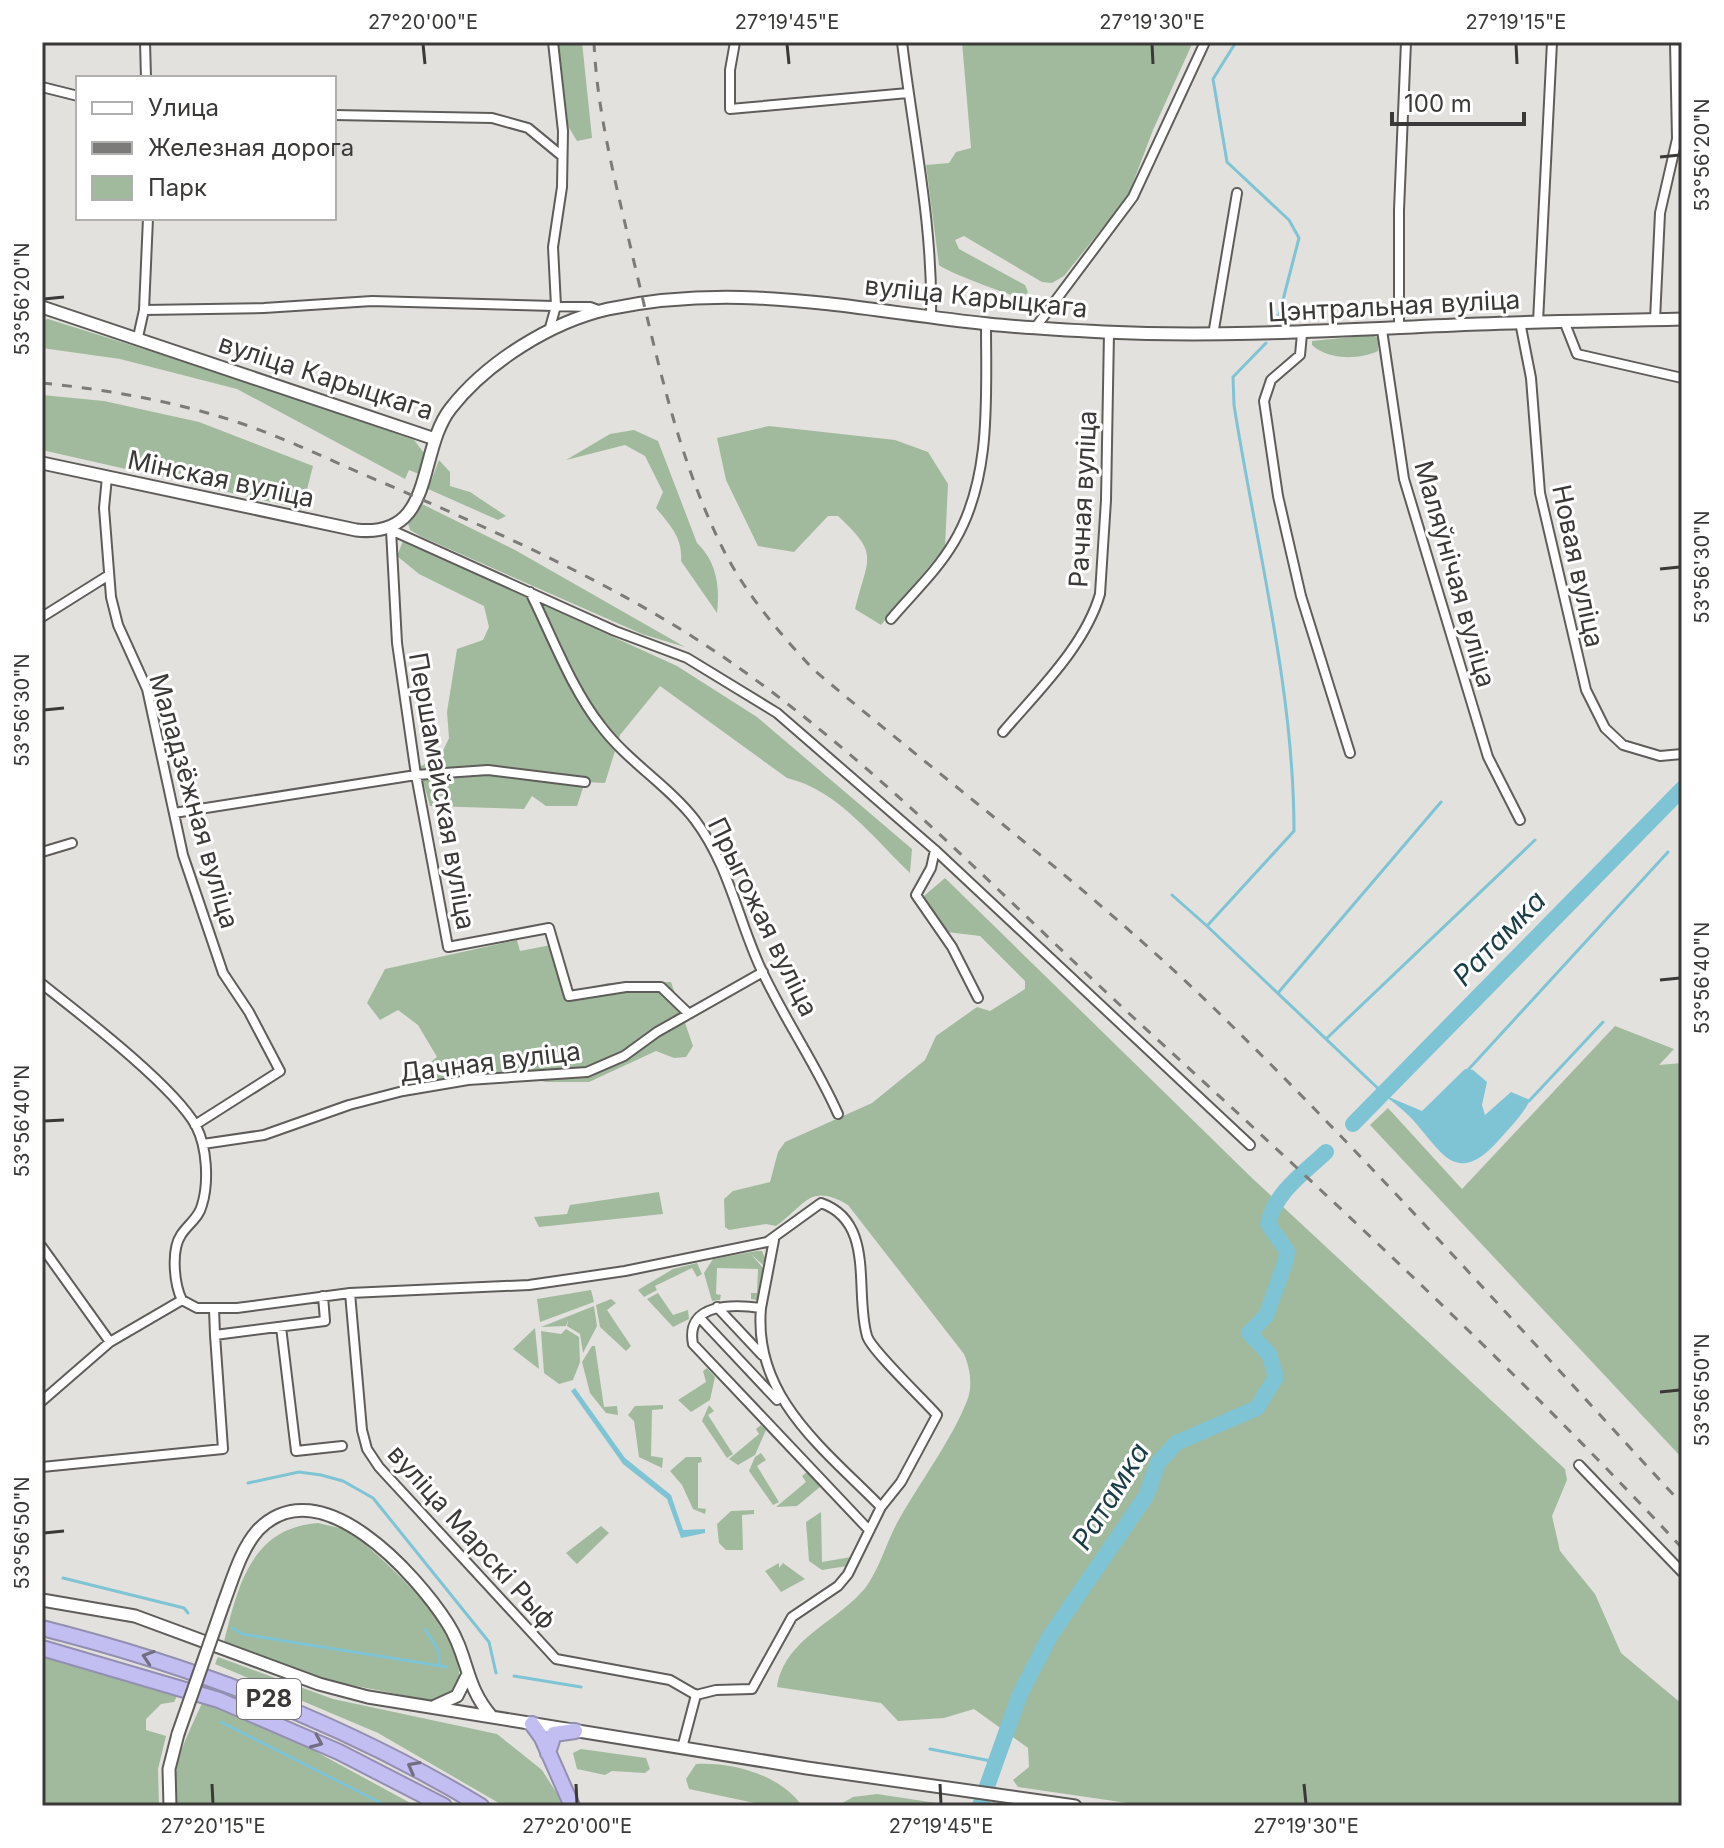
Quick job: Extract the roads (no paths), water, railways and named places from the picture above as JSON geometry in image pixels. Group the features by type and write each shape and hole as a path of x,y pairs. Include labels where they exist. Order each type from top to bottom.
{"highway":[{"name":"Р28","path":"42,1628 136,1654 259,1695 373,1746 481,1806"},
{"name":"Р28","path":"42,1648 219,1700 401,1782 444,1806"},
{"path":"532,1724 572,1806"},
{"path":"548,1754 554,1734 575,1731"},
{"path":"401,1782 430,1806"}],"street":[{"path":"145,42 146,76"},
{"path":"549,333 556,306 553,247 563,131 553,42"},
{"path":"735,42 730,70 730,109 908,93"},
{"path":"902,42 930,240 931,316"},
{"path":"1035,328 1133,197 1205,42"},
{"path":"1399,329 1399,210 1406,42"},
{"path":"1538,322 1552,42"},
{"path":"1655,320 1660,213 1666,179 1675,156 1680,110 1675,42"},
{"path":"42,87 76,96"},
{"path":"336,115 492,118 528,128 562,156"},
{"path":"546,142 563,131"},
{"path":"1213,335 1237,193"},
{"path":"138,337 144,310 148,220"},
{"name":"вуліца Карыцкага","path":"42,307 435,439 448,411 477,380 576,318 645,301 742,295 986,324 1109,332"},
{"name":"вуліца Карыцкага","path":"144,310 264,308 372,301 590,307 601,311"},
{"name":"Цэнтральная вуліца","path":"1109,332 1302,334 1520,322 1682,319"},
{"path":"1564,321 1577,354 1682,378"},
{"name":"Новая вуліца","path":"1520,322 1531,378 1540,493 1586,690 1596,715 1623,745 1660,756 1682,754"},
{"path":"891,619 949,550 976,494 982,460 986,324"},
{"name":"Маляўнічая вуліца","path":"1382,330 1404,479 1488,757 1520,820"},
{"name":"Рачная вуліца","path":"1003,732 1070,650 1096,608 1100,594 1106,500 1109,332"},
{"path":"1302,334 1300,355 1271,380 1264,401 1278,496 1301,596 1350,753"},
{"path":"435,439 417,497 405,518 391,530 615,631 687,658 798,728 935,850 1250,1145"},
{"name":"Мінская вуліца","path":"42,463 356,530 391,530"},
{"name":"Маладзёжная вуліца","path":"107,477 104,508 109,575 118,625 147,689 183,855 223,973 249,1012 280,1071 195,1125"},
{"name":"Першамайская вуліца","path":"391,530 397,643 416,775 448,947 549,928 569,996 626,987 661,987 689,1014"},
{"path":"42,617 109,575"},
{"name":"Прыгожая вуліца","path":"529,591 599,724 632,763 693,818 702,832 737,900 746,933 763,972 838,1114"},
{"path":"174,813 416,775 488,770 585,782"},
{"path":"42,852 72,843"},
{"path":"935,850 931,868 916,895 952,947 978,998"},
{"name":"Дачная вуліца","path":"203,1144 264,1135 349,1105 403,1091 468,1080 587,1072 624,1056 763,972"},
{"path":"42,984 147,1074 195,1125 203,1144 202,1205 176,1249 178,1292 182,1300 197,1308 214,1309 350,1293 529,1285 625,1271 774,1240 821,1203 843,1215 853,1233 860,1263 867,1338 937,1415 901,1482 881,1507 848,1574 838,1586 792,1617 752,1689 716,1690 696,1695 682,1748"},
{"path":"774,1240 761,1308 763,1355 769,1379 791,1415"},
{"path":"42,1247 110,1342"},
{"name":"вуліца Марскі Рыф","path":"350,1293 362,1430 367,1449 379,1467 556,1659 670,1680 696,1695"},
{"path":"215,1335 325,1321 323,1296"},
{"path":"42,1401 110,1342 182,1300"},
{"path":"761,1308 717,1307 699,1317 692,1327 693,1344 869,1530"},
{"path":"717,1307 763,1355"},
{"path":"42,1467 223,1449 214,1309"},
{"path":"699,1317 881,1507"},
{"path":"281,1327 296,1451 342,1446"},
{"path":"1579,1465 1682,1572"},
{"path":"170,1806 169,1769 178,1734 224,1602 248,1544 259,1529 283,1515 317,1511 330,1514 369,1537 437,1608 456,1637 474,1693 492,1718"},
{"path":"42,1600 135,1616 319,1684 430,1707 1075,1806"},
{"path":"430,1707 457,1696 467,1675"},
{"path":"461,1712 467,1675"}],"water":[{"path":"1465,1069 1473,1070 1487,1082 1482,1105 1485,1115 1511,1092 1530,1100 1516,1121 1484,1154 1461,1163 1442,1154 1410,1117 1384,1095 1422,1111"},
{"path":"575,1388 625,1458 671,1495 683,1530 705,1529 705,1533 681,1538 667,1499 623,1464 571,1391"}],"waterway":[{"path":"1236,42 1213,79 1227,162 1289,220 1299,238 1277,323"},
{"path":"1266,343 1233,377 1234,405 1281,670 1288,724 1294,831 1207,926 1386,1096"},
{"name":"Ратамка","path":"1353,1124 1682,789"},
{"path":"1278,993 1441,802"},
{"path":"1326,1039 1535,840"},
{"path":"1468,1070 1668,852"},
{"path":"1172,895 1207,926"},
{"path":"1529,1101 1603,1022"},
{"name":"Ратамка","path":"980,1806 1020,1694 1050,1636 1146,1496 1158,1463 1176,1443 1257,1408 1276,1377 1269,1354 1249,1333 1266,1316 1286,1260 1287,1251 1268,1224 1284,1193 1326,1152"},
{"path":"248,1483 299,1472 343,1481 373,1498 489,1642 496,1673"},
{"path":"63,1578 184,1608 188,1613"},
{"path":"232,1628 242,1634 447,1667"},
{"path":"425,1629 438,1650 439,1665"},
{"path":"514,1676 581,1687"},
{"path":"221,1722 387,1806"},
{"path":"930,1749 996,1762"}],"railway":[{"path":"594,42 599,97 609,151 670,406 707,514 723,549 752,597 814,670 1075,884 1225,1019 1399,1198 1682,1504"},
{"path":"42,383 169,403 219,416 279,438 471,521 596,581 677,627 773,692 932,827 1275,1147 1550,1411 1682,1548"}]}
